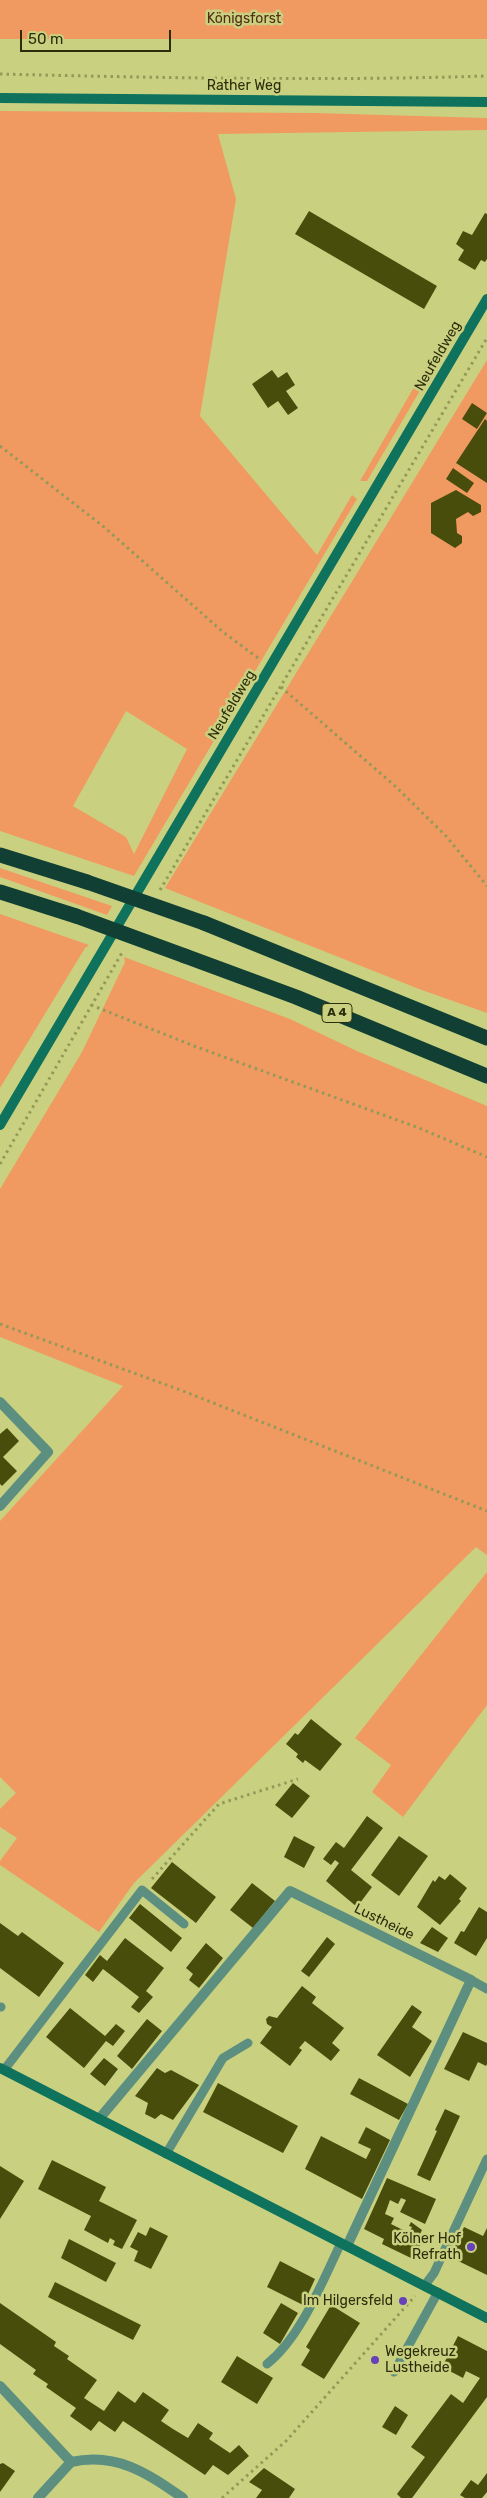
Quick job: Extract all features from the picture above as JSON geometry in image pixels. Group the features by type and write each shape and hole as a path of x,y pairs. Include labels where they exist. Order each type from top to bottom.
{"highway":[{"name":"A 4","path":"0,855 87,882 204,924 487,1038"},
{"name":"A 4","path":"0,892 76,916 296,997 487,1076"}],"main road":[{"name":"Rather Weg","path":"0,98 487,102"},
{"name":"Neufeldweg","path":"0,1125 487,299"},
{"path":"2,2069 487,2318"}],"street":[{"path":"0,1402 48,1452 0,1506"},
{"name":"Lustheide","path":"99,2118 290,1891 471,1980"},
{"path":"344,2244 471,1980"},
{"path":"0,2386 71,2462"},
{"path":"38,2498 71,2462 88,2458 128,2465 147,2472 183,2498"}],"lane":[{"path":"2,2069 142,1890 184,1924"},
{"path":"471,1980 487,1989"},
{"path":"166,2154 222,2058 248,2043"},
{"path":"425,2285 434,2273 487,2158"},
{"path":"267,2364 280,2354 298,2326 344,2244"},
{"path":"394,2372 438,2292"}],"path":[{"path":"0,74 152,78 364,79 487,76"},
{"path":"155,898 282,687 487,338"},
{"path":"0,446 104,527 268,670 282,687 415,805 446,836 487,886"},
{"path":"0,1164 93,1006 125,947"},
{"path":"76,997 93,1006 194,1046 419,1128 487,1157"},
{"path":"0,1324 183,1391 487,1511"},
{"path":"142,1890 219,1804 298,1779"},
{"path":"222,2498 286,2440 425,2285"}],"green space":[{"name":"Königsforst","path":"0,0 487,0 487,39 0,39"},
{"path":"0,111 315,113 487,118 487,130 218,134 236,199 200,416 317,555 352,495 357,499 134,876 0,831","holes":["126,711 187,749 134,854 126,837 73,806"]},
{"path":"441,340 448,343 367,481 360,481"},
{"path":"487,360 487,1013 419,989 165,888"},
{"path":"0,868 112,906 107,915 0,877"},
{"path":"0,914 89,945 85,948 0,1088"},
{"path":"124,957 290,1019 359,1052 487,1106 487,1555 476,1547 134,1883 99,1932 0,1865 0,1861 17,1838 0,1827 0,1809 16,1793 0,1777 0,1521 123,1386 0,1337 0,1189 82,1052 125,962"},
{"path":"487,1572 487,1705 403,1817 372,1792 391,1765 355,1738"}],"building":[{"path":"309,211 437,286 424,309 295,234"},
{"path":"485,213 487,214 487,259 485,262 481,260 475,270 458,260 464,250 456,244 463,231 472,235"},
{"path":"272,370 278,378 287,372 295,385 286,391 298,408 288,415 278,401 268,408 252,384"},
{"path":"472,403 487,413 477,429 462,419"},
{"path":"485,419 487,421 487,483 456,463"},
{"path":"453,468 474,483 467,493 446,479"},
{"path":"456,490 481,505 481,512 473,516 468,512 456,519 457,533 462,536 462,543 455,548 431,533 431,503"},
{"path":"7,1428 19,1441 3,1457 17,1471 2,1486 0,1484 0,1434"},
{"path":"311,1719 342,1744 320,1771 305,1760 303,1763 296,1757 298,1754 286,1744 295,1733 298,1735"},
{"path":"293,1783 310,1796 292,1818 275,1805"},
{"path":"367,1816 383,1828 351,1870 372,1887 357,1907 326,1881 339,1863 335,1860 331,1865 323,1859 336,1842 344,1848"},
{"path":"294,1836 315,1847 304,1868 284,1857"},
{"path":"399,1836 428,1856 399,1896 371,1875"},
{"path":"172,1862 216,1897 196,1923 151,1888"},
{"path":"450,1874 467,1888 459,1899 461,1901 440,1925 417,1907 433,1880 435,1882 439,1876 445,1880"},
{"path":"252,1883 275,1901 253,1928 230,1910"},
{"path":"140,1904 182,1938 171,1952 129,1918"},
{"path":"479,1907 487,1912 487,1938 476,1956 454,1943 461,1931 464,1932"},
{"path":"0,1923 18,1936 22,1932 64,1963 39,1997 0,1968"},
{"path":"432,1927 448,1938 438,1952 420,1943"},
{"path":"327,1937 335,1944 309,1977 301,1971"},
{"path":"125,1938 164,1968 146,1991 153,1997 139,2013 131,2007 139,1997 103,1969 93,1982 85,1975 100,1955 107,1961"},
{"path":"206,1943 223,1958 199,1988 189,1980 193,1974 186,1968"},
{"path":"302,1986 316,1997 312,2003 344,2028 332,2043 340,2050 331,2061 305,2041 299,2048 302,2050 290,2066 260,2043 272,2027 267,2024 266,2019 269,2016 277,2018"},
{"path":"412,2005 422,2012 412,2027 432,2041 410,2077 377,2055"},
{"path":"70,2008 105,2036 116,2024 125,2031 113,2046 106,2041 84,2068 46,2037"},
{"path":"147,2019 162,2031 132,2069 117,2056"},
{"path":"463,2032 487,2043 487,2064 486,2066 478,2062 469,2081 444,2069"},
{"path":"104,2058 118,2069 105,2086 90,2074"},
{"path":"157,2068 165,2073 171,2070 199,2085 173,2120 161,2114 155,2119 145,2114 148,2103 135,2096"},
{"path":"359,2078 408,2104 399,2120 350,2094"},
{"path":"218,2083 298,2126 283,2153 203,2112"},
{"path":"445,2109 460,2116 430,2181 417,2175"},
{"path":"366,2127 390,2140 362,2199 305,2169 321,2136 366,2159 371,2149 358,2143"},
{"path":"52,2160 106,2187 99,2201 137,2220 122,2249 113,2245 115,2241 110,2238 108,2243 84,2230 91,2216 38,2189"},
{"path":"0,2166 24,2181 0,2219"},
{"path":"387,2178 436,2199 425,2224 400,2212 406,2200 401,2198 398,2204 390,2200 385,2214 394,2218 391,2224 409,2233 412,2227 409,2226 411,2222 422,2230 418,2238 423,2240 413,2259 382,2244 384,2239 364,2229"},
{"path":"150,2227 168,2236 151,2269 134,2261 138,2251 130,2247 138,2232 146,2236"},
{"name":"Kölner Hof Refrath","path":"464,2227 483,2236 487,2228 487,2275 450,2257"},
{"path":"69,2239 116,2263 106,2282 61,2258"},
{"path":"280,2261 315,2279 303,2305 267,2287"},
{"path":"55,2282 141,2325 133,2340 48,2297"},
{"path":"0,2303 56,2342 54,2346 69,2356 67,2359 97,2380 84,2398 104,2411 118,2391 135,2403 143,2392 169,2410 161,2421 173,2429 188,2438 198,2423 213,2433 209,2439 230,2453 239,2445 249,2456 228,2475 213,2465 205,2475 123,2421 115,2432 99,2421 91,2431 70,2416 76,2408 46,2387 48,2384 33,2374 36,2370 0,2344"},
{"path":"281,2303 298,2313 280,2344 263,2333"},
{"path":"331,2305 360,2323 324,2379 301,2365 310,2350 306,2347"},
{"path":"458,2336 487,2351 487,2397 412,2498 401,2498 397,2494 425,2457 411,2447 451,2394 463,2403 480,2378 466,2371 463,2378 442,2367"},
{"path":"237,2356 273,2378 257,2404 221,2382"},
{"path":"395,2406 408,2415 396,2435 382,2427"},
{"path":"3,2463 15,2471 0,2492 0,2464"},
{"path":"264,2468 295,2489 289,2498 256,2498 262,2490 249,2482"},
{"path":"487,2473 487,2492 482,2498 465,2498 460,2495 471,2480 478,2485"}],"place":[{"name":"Kölner Hof Refrath","path":"471,2247"},
{"name":"Im Hilgersfeld","path":"403,2301"},
{"name":"Wegekreuz Lustheide","path":"375,2360"}]}
